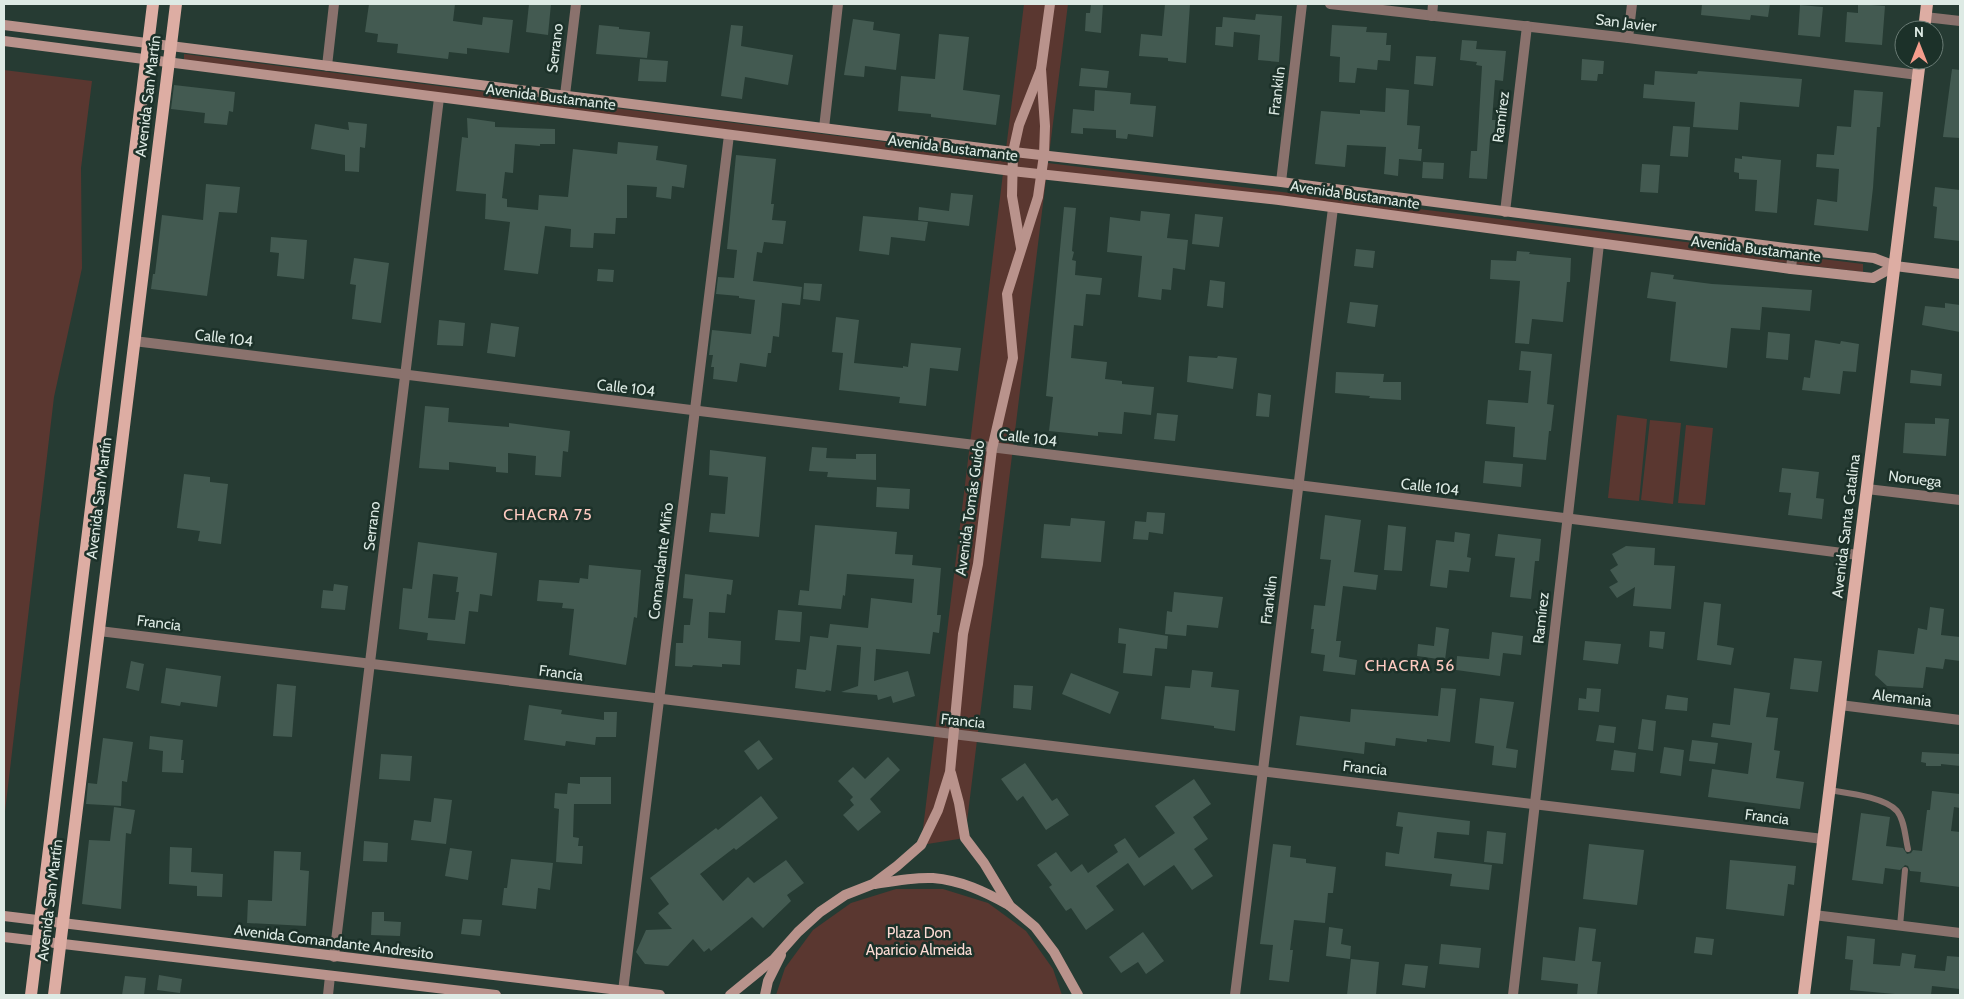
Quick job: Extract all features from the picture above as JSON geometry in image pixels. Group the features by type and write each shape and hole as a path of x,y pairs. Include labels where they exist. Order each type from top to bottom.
{"main road":[{"name":"Avenida San Martín","path":"31,995 153,4"},
{"name":"Avenida San Martín","path":"54,995 176,4"},
{"name":"Avenida Tomás Guido","path":"873,884 920,845 938,810 950,772 963,634 978,564 992,449 1012,358 1007,294 1038,198 1042,174 1046,126 1041,69 1050,4"},
{"path":"1925,20 1927,4"},
{"name":"Avenida Bustamante","path":"4,25 1014,152 1281,182 1874,258 1894,266 1960,274"},
{"name":"Avenida Bustamante","path":"4,41 729,135 1042,174 1279,200 1791,269 1873,278 1894,266"},
{"name":"Avenida Tomás Guido","path":"1022,251 1012,196 1012,170 1019,125 1041,69"},
{"name":"Avenida Santa Catalina","path":"1804,995 1919,70"},
{"name":"Avenida Tomás Guido","path":"950,772 959,803 965,838 984,863 1010,906"},
{"name":"Avenida Tomás Guido","path":"730,995 774,959 798,932 820,912 845,895 873,884 916,878 948,880 983,891 1010,906 1034,926 1054,952 1068,981 1078,995"},
{"name":"Avenida Comandante Andresito","path":"4,916 660,995"},
{"name":"Avenida Tomás Guido","path":"765,995 768,981 781,956 798,932"},
{"path":"4,937 496,995"},
{"path":"1068,981 1073,995"}],"street":[{"path":"327,66 334,4"},
{"name":"Serrano","path":"564,95 576,4"},
{"path":"824,128 838,4"},
{"name":"Frankiln","path":"1281,182 1302,4"},
{"name":"San Javier","path":"1330,4 1628,38 1918,75"},
{"path":"1432,16 1433,4"},
{"path":"1628,38 1632,4"},
{"path":"1944,22 1960,21"},
{"name":"Ramírez","path":"1505,212 1527,26"},
{"name":"Serrano","path":"334,957 439,98"},
{"name":"Comandante Miño","path":"623,991 729,135"},
{"name":"Franklin","path":"1235,995 1333,208"},
{"name":"Ramírez","path":"1513,995 1599,244"},
{"path":"1791,269 1793,249"},
{"name":"Calle 104","path":"134,341 1298,487 1567,518 1858,556"},
{"name":"Noruega","path":"1867,489 1960,500"},
{"name":"Francia","path":"99,631 1823,839"},
{"name":"Alemania","path":"1840,705 1960,720"},
{"path":"1814,915 1960,933"},
{"path":"328,995 330,976"}],"lane":[{"path":"1829,790 1883,802 1896,810 1902,820 1908,849"},
{"path":"1900,926 1905,870"}],"green space":[{"path":"1024,4 1068,4 1048,163 1863,264 1863,272 1504,230 1047,171 965,838 921,845 1004,165 184,61 184,54 1005,157"},
{"path":"4,70 92,81 81,168 82,268 54,397 4,820"},
{"path":"1617,415 1647,419 1639,501 1608,498"},
{"path":"1650,420 1681,423 1673,504 1641,500"},
{"path":"1686,425 1713,428 1705,505 1678,503"},
{"name":"Plaza Don Aparicio Almeida","path":"896,889 943,889 988,903 1026,931 1053,969 1062,995 776,995 785,968 813,930 851,903"}],"building":[{"path":"369,4 455,4 453,21 482,25 483,17 513,20 509,53 467,48 467,54 449,52 448,59 397,53 398,44 377,42 378,34 365,32"},
{"path":"529,4 551,4 548,35 526,32"},
{"path":"1091,4 1103,4 1101,33 1085,31 1086,13 1090,13"},
{"path":"1165,4 1190,4 1186,63 1168,61 1168,58 1139,56 1141,34 1162,36"},
{"path":"1702,4 1770,4 1768,17 1751,15 1750,20 1701,15"},
{"path":"1858,4 1885,6 1882,45 1845,42 1847,12 1858,13"},
{"path":"1800,5 1823,7 1820,37 1798,35"},
{"path":"1256,14 1282,16 1279,62 1258,60 1260,35 1234,32 1233,47 1215,45 1216,27 1222,27 1223,17 1255,20"},
{"path":"853,19 874,22 873,30 900,34 896,70 865,66 864,77 844,75"},
{"path":"599,25 650,32 647,58 596,54"},
{"path":"731,25 743,26 741,46 793,55 788,85 745,77 742,99 721,96"},
{"path":"1332,25 1367,27 1366,32 1387,33 1386,45 1391,45 1390,61 1378,60 1377,70 1357,68 1355,83 1339,82 1340,57 1330,56"},
{"path":"939,34 969,37 963,90 1000,95 996,125 931,117 931,114 898,111 901,76 935,79"},
{"path":"1462,40 1477,41 1476,49 1506,51 1503,81 1495,80 1492,120 1496,120 1494,138 1490,138 1487,179 1469,178 1471,151 1477,151 1482,66 1476,65 1477,62 1460,60"},
{"path":"1416,56 1436,57 1433,86 1414,84"},
{"path":"640,59 668,61 666,82 638,81"},
{"path":"1582,59 1604,61 1603,74 1598,74 1597,81 1581,80"},
{"path":"1081,68 1109,71 1107,88 1079,86"},
{"path":"1952,69 1960,70 1960,138 1943,137"},
{"path":"1655,71 1697,74 1698,71 1802,79 1799,107 1740,102 1738,130 1693,127 1695,102 1643,98 1644,84 1654,85"},
{"path":"174,85 235,92 233,112 229,111 227,125 204,123 205,113 171,109"},
{"path":"1386,88 1409,90 1407,125 1420,126 1418,149 1422,149 1421,161 1399,159 1398,176 1384,174 1386,147 1347,145 1345,167 1315,164 1321,111 1360,114 1360,110 1385,112"},
{"path":"1095,90 1131,93 1130,104 1156,106 1153,137 1128,134 1127,139 1116,138 1116,130 1083,128 1083,134 1071,133 1073,109 1094,111"},
{"path":"1854,90 1883,92 1880,127 1877,127 1868,231 1814,225 1817,199 1837,202 1839,169 1816,167 1817,154 1834,155 1837,126 1851,127"},
{"path":"467,118 495,122 495,127 555,129 555,144 540,144 540,146 515,144 513,173 505,172 502,198 507,199 507,207 538,210 539,195 568,197 573,149 617,154 618,142 658,146 656,160 687,165 684,188 672,186 671,199 656,197 657,187 627,185 627,218 616,218 615,234 594,233 593,248 570,247 571,229 545,226 538,274 504,270 510,222 485,219 486,194 456,191 462,137 468,138"},
{"path":"348,122 367,124 365,148 360,147 359,172 345,171 345,155 311,149 315,124 349,130"},
{"path":"1673,126 1690,127 1688,157 1670,156"},
{"path":"736,155 776,159 771,204 774,204 772,220 786,221 783,244 764,242 762,253 757,252 753,281 802,287 800,305 782,303 779,337 773,336 771,353 768,353 766,367 740,363 737,382 713,379 714,367 711,367 713,355 709,355 712,330 751,334 755,300 739,298 739,296 716,294 718,277 734,278 737,250 727,249"},
{"path":"1742,156 1781,160 1777,213 1755,211 1757,180 1739,179 1739,173 1734,172 1735,158 1742,159"},
{"path":"1423,162 1444,163 1443,179 1422,178"},
{"path":"1642,164 1660,165 1658,193 1640,192"},
{"path":"206,184 240,187 237,213 219,212 207,296 151,289 153,274 155,274 162,215 203,220"},
{"path":"1935,187 1960,190 1960,241 1934,238 1937,207 1933,206"},
{"path":"951,193 973,195 969,226 918,220 919,207 949,211"},
{"path":"1064,207 1076,208 1072,251 1074,252 1072,260 1076,261 1075,275 1102,278 1100,295 1086,294 1083,326 1074,325 1071,358 1107,362 1105,379 1122,381 1122,384 1154,387 1151,415 1124,412 1122,434 1098,432 1098,436 1049,431 1053,397 1046,396"},
{"path":"1141,211 1170,214 1167,238 1188,240 1185,270 1173,268 1171,290 1162,289 1161,300 1138,297 1142,256 1107,252 1110,217 1140,221"},
{"path":"1195,214 1223,217 1219,247 1192,244"},
{"path":"863,216 928,222 925,241 891,237 889,255 859,251"},
{"path":"271,237 307,240 304,279 277,276 279,253 270,252"},
{"path":"1356,249 1375,251 1373,268 1354,266"},
{"path":"1517,251 1571,258 1570,282 1567,282 1563,322 1532,319 1529,344 1515,343 1520,281 1490,279 1491,260 1516,261"},
{"path":"354,258 389,263 381,323 352,319 356,285 350,284"},
{"path":"598,269 614,270 613,282 597,281"},
{"path":"1651,272 1674,275 1673,279 1712,284 1812,290 1810,311 1762,307 1760,330 1731,328 1727,368 1670,361 1676,302 1647,298"},
{"path":"1210,280 1225,282 1223,308 1207,306"},
{"path":"804,283 822,284 820,301 803,299"},
{"path":"1350,302 1378,305 1375,327 1347,323"},
{"path":"1945,303 1960,305 1960,332 1922,325 1925,306 1945,308"},
{"path":"836,317 859,320 854,363 908,367 911,343 961,348 958,371 930,368 926,406 899,403 900,397 839,390 843,353 832,352"},
{"path":"439,320 465,323 463,346 437,345"},
{"path":"491,323 519,327 515,357 487,353"},
{"path":"1768,332 1790,334 1788,360 1766,358"},
{"path":"1815,340 1840,344 1841,341 1859,344 1856,372 1843,371 1840,394 1802,390 1804,377 1810,378"},
{"path":"1521,351 1552,354 1547,404 1554,405 1546,460 1513,457 1515,427 1486,424 1488,400 1528,403 1531,371 1519,370"},
{"path":"1189,356 1237,358 1233,389 1187,382"},
{"path":"1911,370 1942,374 1941,386 1910,383"},
{"path":"1336,372 1384,374 1383,382 1401,382 1401,400 1335,393"},
{"path":"1258,393 1271,395 1269,417 1256,416"},
{"path":"425,406 449,408 448,422 509,427 509,423 570,431 568,452 563,451 561,477 535,475 536,456 508,453 508,473 496,472 496,467 449,462 449,470 419,468"},
{"path":"1157,413 1178,415 1175,441 1154,439"},
{"path":"1935,418 1949,419 1946,456 1903,453 1905,423 1935,424"},
{"path":"812,447 827,448 826,458 856,459 856,454 876,454 876,480 827,477 828,472 809,471"},
{"path":"710,450 766,457 759,537 709,532 711,513 725,514 728,477 709,475"},
{"path":"1485,461 1523,464 1521,487 1483,483"},
{"path":"1782,468 1819,472 1816,498 1824,499 1822,519 1788,515 1791,493 1779,492"},
{"path":"184,474 210,477 210,482 228,484 221,544 198,541 200,531 177,528"},
{"path":"877,487 910,489 909,509 876,507"},
{"path":"1147,512 1165,513 1163,534 1149,532 1148,540 1133,539 1135,521 1146,522"},
{"path":"1325,515 1361,520 1354,572 1378,575 1376,590 1343,586 1336,641 1341,641 1339,657 1357,660 1355,675 1323,671 1325,655 1311,653 1314,605 1325,606 1331,560 1320,559"},
{"path":"1071,518 1105,521 1101,562 1041,558 1044,524 1070,526"},
{"path":"815,525 897,532 895,554 913,555 912,565 941,568 937,615 941,615 939,633 933,632 930,654 876,649 874,681 908,671 915,696 893,703 891,696 878,700 877,695 841,692 858,686 861,647 837,645 831,691 795,688 797,669 806,670 810,636 828,638 830,624 868,628 871,598 912,603 914,579 847,574 845,596 843,595 841,609 798,605 800,590 809,591"},
{"path":"1388,525 1406,527 1402,571 1384,570"},
{"path":"1455,532 1470,534 1467,557 1471,558 1469,572 1449,570 1447,588 1430,586 1436,540 1454,542"},
{"path":"1498,534 1541,539 1539,561 1535,561 1531,599 1510,597 1515,558 1495,556"},
{"path":"418,542 497,553 492,596 480,594 478,612 469,611 465,644 427,640 428,633 399,629 403,588 412,589","holes":["433,574 458,577 456,592 459,592 455,620 428,618"]},
{"path":"1626,546 1655,548 1654,565 1675,566 1671,609 1633,606 1635,587 1617,598 1609,587 1618,582 1610,570 1618,565 1612,554"},
{"path":"589,565 641,570 637,618 634,617 626,665 569,655 574,609 562,608 563,603 537,601 539,580 579,583 580,578 588,579"},
{"path":"685,574 733,580 731,595 727,594 725,613 709,612 708,638 741,641 740,665 722,664 722,667 675,666 676,643 683,643 684,625 690,625 693,599 683,598"},
{"path":"334,584 348,586 345,610 321,608 323,590 333,591"},
{"path":"1174,592 1223,597 1218,628 1187,625 1186,636 1165,634 1167,611 1172,612"},
{"path":"1704,602 1721,604 1717,645 1734,648 1731,665 1697,660"},
{"path":"1930,607 1944,609 1941,635 1960,637 1960,661 1945,659 1943,669 1926,667 1923,688 1887,686 1875,675 1878,650 1914,654 1918,628 1927,630"},
{"path":"778,610 802,612 800,642 775,640"},
{"path":"1436,627 1449,629 1445,660 1417,656 1418,644 1434,646"},
{"path":"1119,628 1168,636 1167,649 1155,648 1152,676 1123,673 1126,644 1118,643"},
{"path":"1650,631 1665,632 1663,649 1649,647"},
{"path":"1492,632 1523,636 1521,655 1503,653 1500,676 1456,670 1457,656 1489,659"},
{"path":"1585,641 1621,644 1618,664 1583,660"},
{"path":"1794,658 1822,661 1818,692 1790,689"},
{"path":"131,661 144,664 139,691 126,688"},
{"path":"166,668 221,676 217,707 181,702 180,706 161,703"},
{"path":"1192,670 1213,672 1211,687 1239,690 1235,731 1214,728 1214,726 1161,719 1165,686 1190,688"},
{"path":"1071,673 1119,692 1110,714 1062,694"},
{"path":"277,684 296,686 292,737 273,736"},
{"path":"1014,685 1033,686 1031,710 1013,708"},
{"path":"1441,688 1456,689 1450,742 1427,739 1427,742 1396,738 1395,746 1365,742 1364,754 1296,745 1300,716 1350,722 1351,709 1438,716"},
{"path":"1587,688 1601,689 1599,712 1578,710 1579,698 1586,699"},
{"path":"1734,688 1770,693 1766,717 1778,718 1774,750 1780,751 1776,778 1804,782 1800,809 1708,797 1712,769 1748,774 1752,743 1711,737 1713,723 1730,725"},
{"path":"1667,695 1688,698 1687,711 1665,709"},
{"path":"1480,698 1514,702 1506,748 1518,750 1516,768 1492,765 1494,746 1475,743"},
{"path":"529,705 562,710 561,714 604,720 604,712 617,712 616,737 596,737 595,745 566,741 565,746 524,740"},
{"path":"1642,719 1656,721 1653,751 1638,749"},
{"path":"1599,725 1616,727 1614,743 1596,741"},
{"path":"150,736 183,740 181,760 184,760 183,773 162,772 163,751 149,749"},
{"path":"103,738 133,742 127,782 122,781 121,806 86,804 88,783 97,784"},
{"path":"759,740 773,759 758,770 744,751"},
{"path":"1692,740 1718,743 1715,764 1689,761"},
{"path":"1664,747 1684,750 1681,776 1660,773"},
{"path":"1614,750 1636,753 1634,772 1611,770"},
{"path":"1922,752 1960,754 1960,766 1941,764 1941,766 1926,766 1926,763 1921,762"},
{"path":"381,754 412,756 410,781 379,779"},
{"path":"888,757 900,770 870,799 881,812 858,831 843,815 854,805 850,800 853,797 838,781 853,767 865,779"},
{"path":"1025,763 1052,801 1057,798 1069,815 1046,830 1023,796 1017,801 1001,779"},
{"path":"580,777 611,777 611,804 574,804 573,837 579,838 578,846 583,846 582,864 556,862 559,809 554,808 555,793 567,794 568,783 580,784"},
{"path":"1194,779 1211,804 1193,817 1208,839 1194,849 1213,876 1192,890 1174,865 1144,886 1128,863 1096,886 1114,910 1086,930 1071,908 1066,911 1049,887 1052,885 1037,865 1056,852 1071,872 1082,864 1088,873 1118,852 1114,845 1125,838 1139,858 1175,833 1155,806"},
{"path":"1932,791 1960,794 1960,808 1954,807 1951,831 1960,832 1960,887 1920,882 1921,872 1910,871 1908,866 1905,865 1900,870 1885,868 1883,884 1852,880 1861,813 1890,817 1886,846 1903,848 1907,854 1913,850 1922,851 1927,810 1930,810"},
{"path":"761,796 778,818 700,874 723,901 748,877 754,883 786,860 804,883 787,895 791,901 763,928 752,917 711,951 709,948 704,952 693,939 668,966 645,964 636,952 646,930 672,929 658,913 669,904 650,878 716,828 718,830"},
{"path":"434,798 452,800 446,844 411,840 414,820 431,822"},
{"path":"114,807 135,810 131,834 126,833 121,909 82,904 89,840 110,841"},
{"path":"1398,812 1470,821 1469,835 1437,832 1434,858 1492,865 1489,890 1450,886 1452,874 1385,866 1386,852 1399,854 1403,827 1396,826"},
{"path":"1487,831 1506,833 1503,864 1484,862"},
{"path":"364,841 388,843 387,862 363,861"},
{"path":"1273,844 1291,846 1290,857 1306,859 1306,863 1336,867 1333,893 1328,893 1325,923 1294,920 1290,950 1293,950 1289,982 1269,980 1273,945 1260,944"},
{"path":"1589,844 1644,850 1637,905 1583,899"},
{"path":"170,847 192,848 191,872 223,874 222,897 197,896 197,886 169,884"},
{"path":"450,848 472,851 468,880 445,876"},
{"path":"274,851 301,852 300,870 309,871 306,926 247,923 248,900 272,901"},
{"path":"511,859 553,863 550,890 538,888 536,909 502,905 504,888 507,888"},
{"path":"1730,860 1796,866 1794,885 1788,884 1784,916 1726,909"},
{"path":"372,912 384,912 384,921 401,922 400,936 371,935"},
{"path":"463,919 482,920 480,936 461,934"},
{"path":"1329,927 1343,929 1341,944 1351,946 1350,959 1326,956"},
{"path":"1579,927 1596,929 1592,961 1601,962 1597,995 1577,995 1578,984 1541,980 1543,957 1575,961"},
{"path":"1143,932 1164,961 1146,974 1138,962 1121,973 1109,957"},
{"path":"1847,936 1875,939 1873,964 1900,966 1902,953 1916,955 1914,968 1945,971 1947,956 1960,957 1960,989 1932,986 1931,995 1906,995 1850,990 1853,960 1845,959"},
{"path":"1696,937 1714,939 1712,955 1694,953"},
{"path":"1441,944 1481,948 1479,968 1439,964"},
{"path":"1351,959 1379,962 1376,995 1347,995"},
{"path":"1405,964 1428,966 1425,988 1402,985"},
{"path":"159,975 182,979 180,993 157,990"},
{"path":"125,976 146,978 144,995 122,995"}],"district":[{"name":"CHACRA 75","path":"548,514"},
{"name":"CHACRA 56","path":"1410,665"}]}
